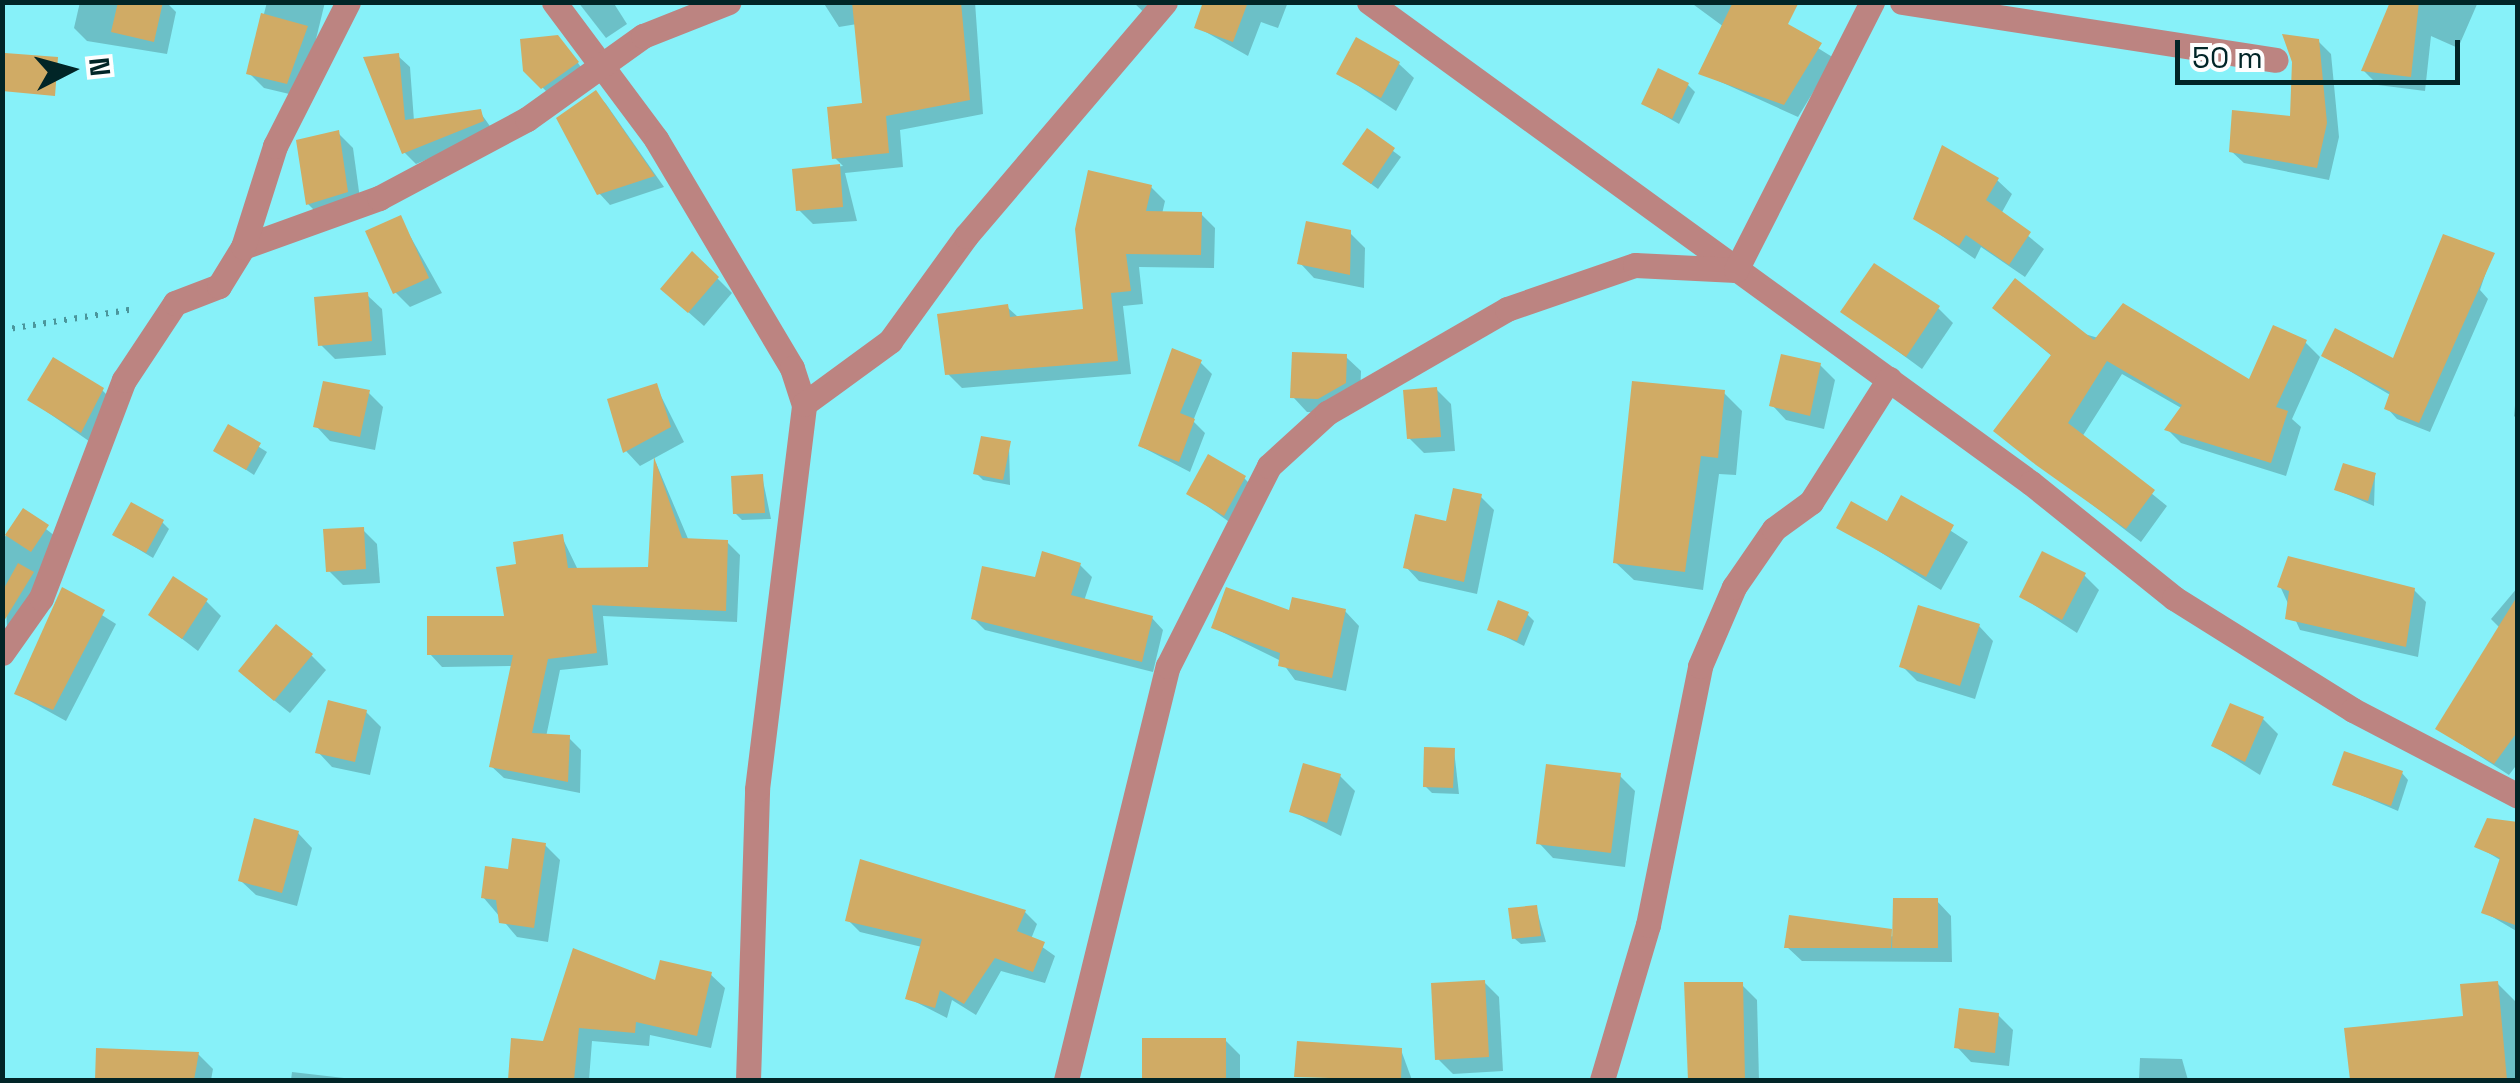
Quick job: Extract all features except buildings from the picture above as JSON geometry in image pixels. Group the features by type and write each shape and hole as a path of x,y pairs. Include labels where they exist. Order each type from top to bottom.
{"street":[{"path":"2,653 40,598 124,380 175,303 220,286 243,247 274,146 348,2"},
{"path":"554,2 599,70 656,139 792,368 804,404 759,770 748,1080"},
{"path":"243,247 379,198 599,70 642,36 729,2"},
{"path":"804,404 890,341 966,236 1165,2"},
{"path":"1370,2 1889,379 2174,598 2353,710 2518,796"},
{"path":"1902,2 2276,60"},
{"path":"1736,270 1873,3"},
{"path":"1066,1080 1168,666 1269,466 1327,413 1507,309 1635,265 1736,270"},
{"path":"1602,1080 1648,925 1700,666 1734,587 1774,529 1811,502 1889,379"}],"path":[{"path":"2,330 175,303"}]}
